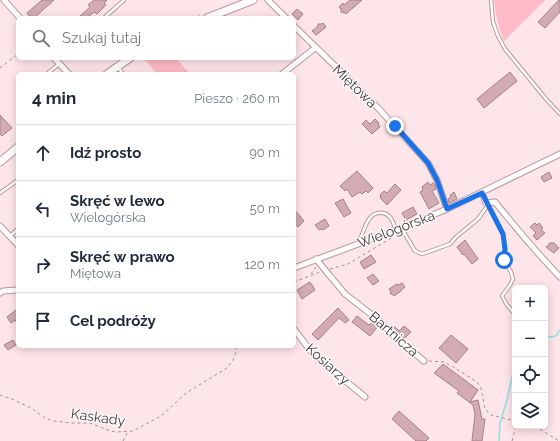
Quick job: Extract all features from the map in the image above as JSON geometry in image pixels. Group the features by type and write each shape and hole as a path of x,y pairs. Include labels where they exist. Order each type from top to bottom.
{"street":[{"path":"4,0 18,16"},
{"path":"212,16 253,0"},
{"path":"268,0 284,16"},
{"name":"Miętowa","path":"296,28 378,108 428,163 437,180 447,209"},
{"path":"285,72 316,48"},
{"path":"58,60 67,72"},
{"path":"110,72 127,60"},
{"path":"0,162 16,149"},
{"name":"Wielogórska","path":"296,267 317,261 447,209 560,154"},
{"path":"482,193 487,204 495,202 514,226 560,277"},
{"path":"0,226 16,243"},
{"name":"Bartnicza","path":"317,261 345,294 381,322 393,335 424,361"},
{"path":"0,293 16,290"},
{"name":"Kosiarzy","path":"296,332 313,354 365,397"}],"lane":[{"path":"106,16 124,0"},
{"path":"491,0 493,22 505,49 560,114"},
{"path":"49,72 58,60"},
{"path":"118,66 122,72"},
{"path":"0,193 16,181"},
{"path":"358,244 368,221 373,214 386,214 391,218 415,251 422,254 450,244 456,237 478,219 487,204"},
{"path":"487,204 503,234 505,249 504,260 513,279 502,296 512,311"},
{"path":"10,236 16,231"}],"path":[{"path":"0,68 16,56"},
{"path":"296,281 325,270 348,264 393,237"},
{"path":"310,275 317,261"},
{"name":"Kaskady","path":"0,395 31,408 53,422 90,423 110,431 128,432 133,431 160,416 186,393 227,368 233,360 236,348"},
{"name":"Bartnicza","path":"424,361 444,362 477,382 481,388 485,409 491,415 512,420"},
{"path":"512,441 515,429"},
{"path":"540,429 559,441"},
{"path":"123,441 128,432"}],"shaded area":[{"path":"494,0 545,0 504,41 500,31"},
{"path":"146,60 178,60 188,72 155,72"}],"building":[{"path":"42,0 54,0 36,16 29,16 27,13"},
{"path":"94,0 107,0 104,3 106,5 97,14 94,12 89,16 80,16 90,7 88,5"},
{"path":"350,0 362,0 346,14 341,12 339,7 343,3 344,5"},
{"path":"559,0 560,12 545,28 538,22"},
{"path":"297,9 303,14 298,20 296,16 292,14"},
{"path":"323,23 326,27 316,35 312,31 318,26 318,24"},
{"path":"510,72 517,81 484,108 477,99"},
{"path":"0,115 12,128 2,136 0,134"},
{"path":"375,119 379,123 378,124 380,127 372,134 362,124 366,120 370,124"},
{"path":"357,171 373,188 368,193 366,191 362,194 360,192 352,197 347,189 345,191 340,186"},
{"path":"549,172 552,178 544,182 541,177"},
{"path":"428,182 430,185 433,183 434,184 436,189 432,191 439,203 429,209 420,192 423,190 422,187"},
{"path":"395,184 401,190 387,205 381,199 380,195 384,191 387,193"},
{"path":"454,192 457,199 449,203 448,199"},
{"path":"343,199 351,213 344,217 335,203"},
{"path":"413,207 417,214 406,220 402,213"},
{"path":"296,211 304,221 298,227 296,224"},
{"path":"325,219 329,226 323,230 319,230 315,225"},
{"path":"535,223 537,225 539,223 543,228 541,230 545,233 537,240 533,236 536,233 530,227"},
{"path":"465,240 478,259 472,264 457,247"},
{"path":"549,243 554,243 559,248 554,253 546,247"},
{"path":"371,255 376,262 364,269 360,262"},
{"path":"373,274 379,281 373,285 367,278"},
{"path":"310,282 315,290 302,299 297,290"},
{"path":"402,283 405,287 401,291 394,296 390,294 391,292 389,289"},
{"path":"338,308 349,320 345,323 339,318 318,340 312,334"},
{"path":"16,310 16,322 15,320 11,323 7,317"},
{"path":"357,316 369,325 373,321 379,325 370,336 352,322"},
{"path":"394,326 399,331 404,326 411,332 404,339 392,328"},
{"path":"451,335 468,349 456,363 439,348"},
{"path":"13,340 16,345 8,350 4,345"},
{"path":"443,364 478,390 470,402 478,400 482,419 485,419 482,441 472,441 475,414 473,405 457,393 459,391 434,373"},
{"path":"399,411 429,438 426,441 416,441 392,419"}],"waterway":[{"path":"548,337 556,336 560,330"},
{"path":"499,441 500,423 512,378"}],"route":[{"path":"395,126 428,163 437,180 447,209 482,193 503,234 505,249 504,260"}]}
